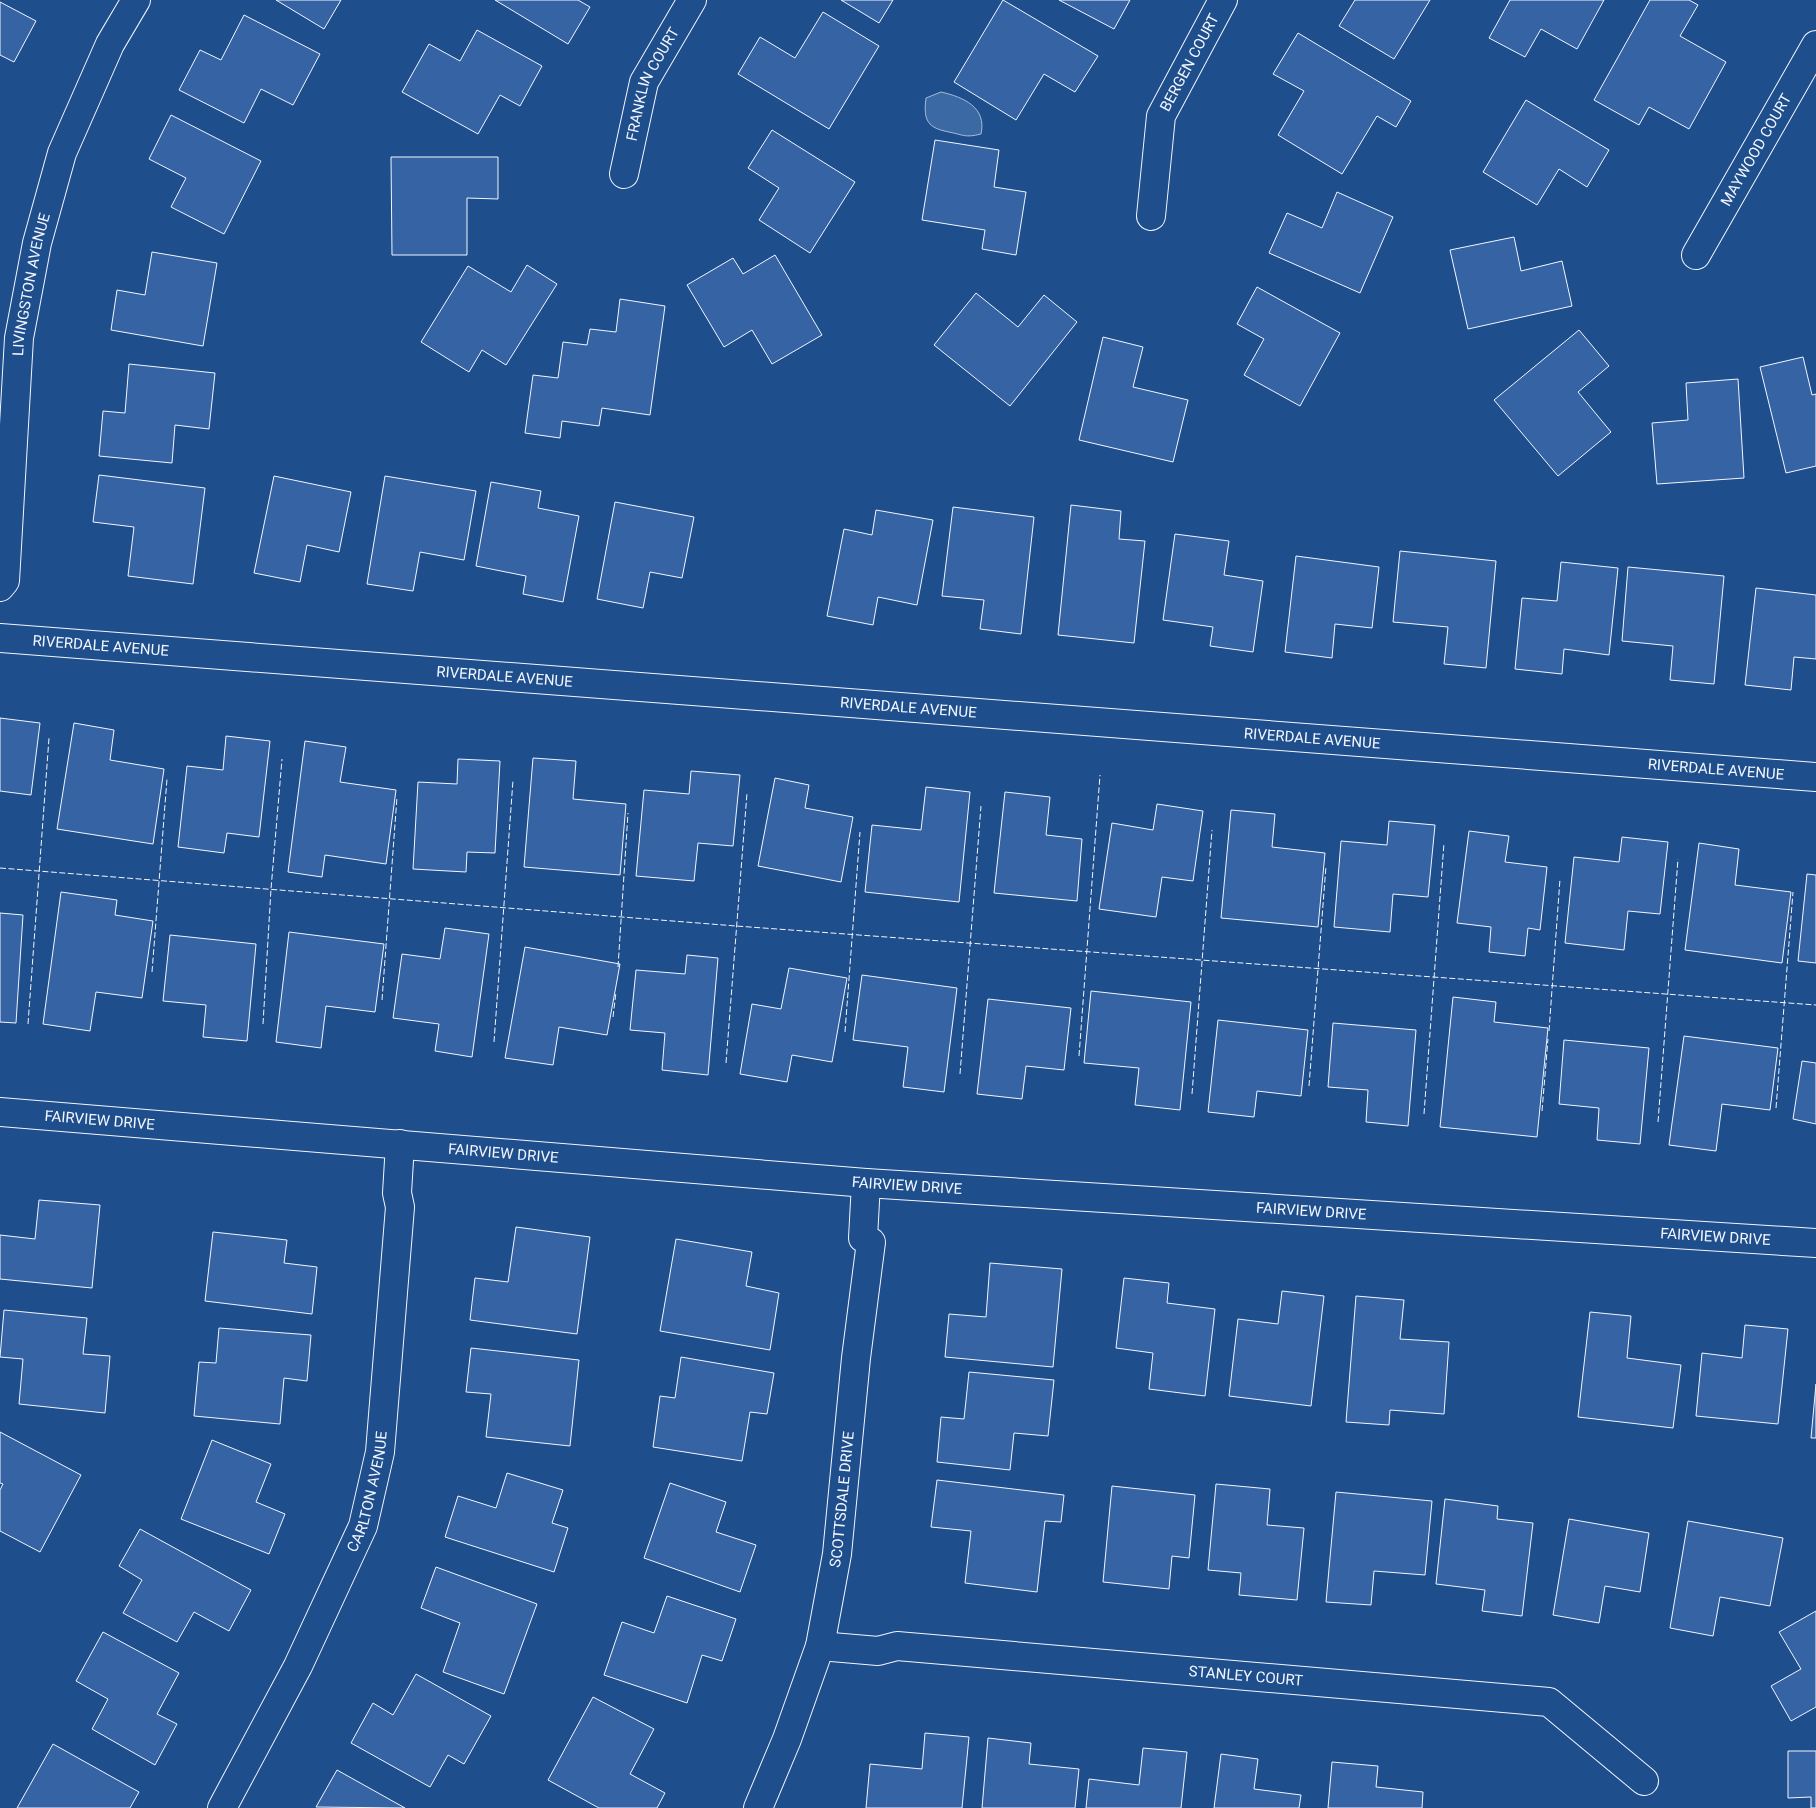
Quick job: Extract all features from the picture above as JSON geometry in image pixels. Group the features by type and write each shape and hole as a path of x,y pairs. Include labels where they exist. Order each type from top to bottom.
{"street":[{"name":"LIVINGSTON AVENUE","path":"0,587 5,581 19,338 36,243 62,153 110,44 136,0"},
{"name":"FRANKLIN COURT","path":"624,174 644,82 692,0"},
{"name":"BERGEN COURT","path":"1151,216 1161,116 1222,0"},
{"name":"MAYWOOD COURT","path":"1696,255 1816,45"},
{"name":"RIVERDALE AVENUE","path":"0,638 1816,777"},
{"name":"FAIRVIEW DRIVE","path":"0,1112 866,1183 1816,1243"},
{"name":"CARLTON AVENUE","path":"222,1808 298,1666 364,1526 380,1452 400,1207 397,1193 400,1144"},
{"name":"SCOTTSDALE DRIVE","path":"758,1808 787,1740 820,1646 838,1554 856,1358 871,1242 863,1238 866,1183"},
{"name":"STANLEY COURT","path":"820,1646 878,1650 897,1646 1550,1702 1644,1781"}],"water":[{"path":"941,92 965,100 977,110 982,125 981,134 965,136 936,128 928,122 925,112 926,98"}],"building":[{"path":"276,0 341,0 324,29"},
{"path":"495,0 578,0 590,7 568,44"},
{"path":"841,0 893,0 879,23"},
{"path":"1003,0 1098,56 1075,92 1044,74 1016,120 954,82"},
{"path":"1059,0 1130,0 1114,29"},
{"path":"1355,0 1430,0 1394,59 1339,26"},
{"path":"1510,0 1604,0 1577,49 1541,29 1525,57 1489,38"},
{"path":"1650,0 1689,0 1698,5 1680,36 1726,62 1689,129 1649,107 1639,125 1594,100"},
{"path":"0,2 36,21 14,62 0,55"},
{"path":"823,12 879,46 829,129 738,74 760,37 795,58"},
{"path":"244,15 320,54 293,105 261,89 244,123 179,90 200,50 221,60"},
{"path":"477,30 542,66 520,106 500,95 478,134 402,92 429,44 460,61"},
{"path":"1298,33 1411,101 1396,127 1377,116 1342,174 1278,135 1304,91 1273,74"},
{"path":"1526,100 1609,150 1587,187 1559,169 1537,205 1483,172"},
{"path":"171,115 261,161 224,234 171,207 186,178 149,159"},
{"path":"772,130 855,182 810,253 759,220 779,188 748,168"},
{"path":"935,140 999,150 994,187 1026,192 1016,255 982,249 985,230 922,220"},
{"path":"391,157 498,157 498,199 467,198 467,255 392,255"},
{"path":"1337,192 1393,217 1360,293 1269,253 1287,213 1322,228"},
{"path":"1514,237 1521,271 1562,261 1572,306 1468,329 1450,250"},
{"path":"152,252 217,263 203,346 111,330 117,290 145,295"},
{"path":"775,255 822,335 772,364 752,330 724,347 687,285 733,258 743,274"},
{"path":"527,265 557,284 506,365 482,350 469,372 421,342 468,266 511,292"},
{"path":"1257,287 1340,333 1300,406 1244,375 1264,339 1237,324"},
{"path":"976,293 1018,327 1044,295 1077,322 1010,406 934,345"},
{"path":"620,299 665,306 650,415 602,408 599,426 562,421 560,438 525,433 533,375 558,378 563,342 587,345 590,329 616,332"},
{"path":"1579,330 1609,366 1578,392 1611,432 1558,476 1494,400"},
{"path":"1103,337 1143,347 1133,387 1188,400 1173,462 1079,440"},
{"path":"1803,357 1812,395 1816,394 1816,466 1786,473 1760,367"},
{"path":"129,364 215,373 209,429 175,425 172,463 99,456 103,411 125,413"},
{"path":"1738,379 1744,478 1657,484 1652,423 1688,420 1686,383"},
{"path":"99,475 205,488 193,584 128,576 134,527 93,522"},
{"path":"274,476 351,492 339,552 307,545 300,582 254,573"},
{"path":"385,476 476,491 464,560 420,552 413,591 367,584"},
{"path":"491,482 541,491 538,508 579,516 563,602 523,594 526,576 476,566"},
{"path":"615,502 694,517 682,578 650,572 643,608 597,599"},
{"path":"1071,505 1121,511 1119,539 1145,541 1134,643 1058,635"},
{"path":"953,507 1034,517 1021,634 980,629 984,600 942,596"},
{"path":"876,510 933,520 917,605 878,597 873,625 827,616 844,529 872,535"},
{"path":"1175,534 1229,541 1224,575 1263,581 1253,652 1210,646 1213,627 1163,620"},
{"path":"1400,551 1496,561 1486,668 1444,664 1448,627 1393,622"},
{"path":"1296,556 1379,567 1372,628 1335,624 1332,658 1285,652"},
{"path":"1561,562 1618,568 1609,655 1564,649 1562,674 1515,669 1522,598 1557,601"},
{"path":"1628,567 1724,576 1714,684 1670,680 1673,646 1622,641"},
{"path":"1756,588 1816,595 1816,659 1794,657 1791,690 1745,685"},
{"path":"0,718 40,723 31,795 0,791"},
{"path":"74,723 114,730 110,760 164,769 153,844 57,829"},
{"path":"226,736 270,741 259,837 227,833 224,853 178,847 187,766 223,770"},
{"path":"305,741 346,747 340,782 396,790 386,864 325,855 322,877 288,872"},
{"path":"533,758 576,761 573,799 626,804 620,875 524,867"},
{"path":"458,759 500,761 495,853 467,852 466,872 413,869 418,782 457,784"},
{"path":"691,771 740,775 733,846 698,843 694,881 636,876 644,790 689,794"},
{"path":"775,778 809,785 805,808 853,817 841,882 758,866"},
{"path":"926,787 970,792 959,902 865,892 872,825 921,830"},
{"path":"1005,792 1050,797 1046,835 1082,839 1077,901 994,893"},
{"path":"1157,804 1203,811 1193,881 1162,877 1156,917 1099,909 1112,823 1153,830"},
{"path":"1231,810 1275,814 1272,847 1325,853 1318,927 1221,918"},
{"path":"1389,821 1435,825 1428,897 1393,894 1390,932 1334,927 1341,841 1387,845"},
{"path":"1469,831 1509,836 1505,862 1547,867 1540,930 1528,928 1525,956 1489,952 1491,927 1457,923"},
{"path":"1622,837 1668,842 1660,914 1628,911 1624,950 1565,943 1574,857 1619,862"},
{"path":"1699,843 1739,849 1735,885 1791,892 1782,963 1685,950"},
{"path":"1807,874 1816,875 1816,963 1798,961"},
{"path":"61,892 117,900 115,915 153,921 142,998 96,992 90,1031 43,1024"},
{"path":"0,913 23,915 16,1023 0,1022"},
{"path":"445,928 489,934 472,1057 435,1051 439,1024 393,1018 402,954 440,959"},
{"path":"289,932 384,944 375,1012 326,1006 321,1048 276,1042"},
{"path":"170,935 256,944 247,1041 203,1037 206,1005 163,1001"},
{"path":"525,947 620,964 607,1035 559,1027 553,1065 505,1058"},
{"path":"687,955 718,958 708,1075 662,1070 665,1033 630,1030 636,970 685,974"},
{"path":"789,968 847,978 832,1062 792,1055 787,1082 740,1074 752,1004 781,1009"},
{"path":"862,975 957,988 944,1092 903,1087 908,1047 853,1040"},
{"path":"1091,991 1191,1002 1180,1110 1135,1105 1139,1068 1084,1063"},
{"path":"1453,997 1496,1002 1494,1022 1548,1028 1537,1137 1440,1127"},
{"path":"988,999 1071,1008 1064,1070 1026,1066 1022,1099 977,1094"},
{"path":"1218,1020 1308,1030 1301,1096 1257,1091 1254,1117 1208,1112"},
{"path":"1333,1023 1416,1030 1408,1126 1366,1122 1368,1090 1328,1087"},
{"path":"1684,1036 1778,1048 1770,1110 1722,1104 1716,1151 1669,1145"},
{"path":"1564,1040 1649,1048 1640,1144 1597,1140 1599,1108 1559,1104"},
{"path":"1802,1061 1816,1063 1816,1124 1793,1119"},
{"path":"39,1200 100,1205 92,1288 0,1279 0,1235 35,1239"},
{"path":"516,1227 590,1237 577,1334 470,1320 475,1278 508,1282"},
{"path":"213,1232 287,1240 284,1263 317,1267 312,1314 205,1301"},
{"path":"676,1239 752,1252 746,1286 779,1293 770,1350 660,1331"},
{"path":"990,1263 1062,1269 1053,1367 945,1357 949,1314 986,1317"},
{"path":"1124,1278 1169,1283 1167,1303 1215,1309 1205,1396 1149,1389 1153,1353 1116,1348"},
{"path":"1282,1291 1324,1296 1311,1406 1229,1396 1238,1319 1278,1324"},
{"path":"1356,1296 1404,1300 1400,1339 1449,1342 1444,1414 1390,1410 1389,1425 1346,1422"},
{"path":"4,1310 87,1318 83,1354 110,1356 105,1413 19,1404 23,1359 0,1357"},
{"path":"1590,1312 1631,1316 1627,1358 1681,1365 1673,1428 1578,1417"},
{"path":"1745,1325 1788,1329 1778,1424 1696,1416 1702,1353 1742,1358"},
{"path":"219,1328 311,1335 307,1381 284,1378 280,1424 194,1416 199,1362 216,1363"},
{"path":"471,1348 579,1360 570,1446 486,1437 491,1394 466,1392"},
{"path":"681,1357 774,1373 767,1414 750,1412 742,1461 653,1447 660,1396 675,1398"},
{"path":"969,1372 1054,1380 1048,1436 1014,1433 1010,1470 937,1462 941,1417 964,1419"},
{"path":"1816,1384 1816,1438 1811,1438"},
{"path":"0,1432 81,1475 40,1552 0,1531 0,1490 3,1484 0,1483"},
{"path":"212,1440 271,1464 256,1502 285,1514 269,1554 181,1519"},
{"path":"507,1473 563,1490 552,1523 568,1528 554,1572 445,1537 458,1496 496,1508"},
{"path":"937,1480 1064,1495 1061,1522 1045,1521 1037,1592 965,1583 971,1531 931,1527"},
{"path":"670,1483 726,1502 716,1532 756,1545 740,1592 644,1558"},
{"path":"1216,1484 1270,1489 1267,1525 1304,1528 1297,1600 1239,1595 1241,1573 1208,1570"},
{"path":"1112,1486 1195,1495 1189,1558 1172,1556 1169,1589 1103,1582"},
{"path":"1336,1492 1432,1501 1425,1575 1374,1571 1371,1605 1326,1602"},
{"path":"1445,1499 1498,1506 1497,1519 1533,1523 1522,1616 1482,1611 1485,1590 1436,1584"},
{"path":"1569,1519 1649,1533 1640,1592 1605,1586 1599,1623 1553,1615"},
{"path":"1688,1521 1783,1538 1770,1606 1720,1597 1713,1636 1670,1628"},
{"path":"140,1529 251,1590 229,1631 194,1612 177,1642 123,1613 142,1580 119,1566"},
{"path":"436,1567 537,1604 504,1694 443,1672 460,1623 421,1608"},
{"path":"667,1596 736,1619 722,1661 702,1655 687,1703 604,1675 622,1622 654,1633"},
{"path":"1816,1611 1816,1707 1791,1721 1771,1686 1801,1669 1779,1632"},
{"path":"103,1632 179,1673 157,1714 177,1724 155,1765 92,1729 108,1699 76,1681"},
{"path":"416,1674 491,1716 464,1764 448,1755 430,1787 351,1743 373,1703 393,1715"},
{"path":"593,1697 654,1729 630,1774 665,1793 657,1808 599,1808 548,1780"},
{"path":"925,1733 969,1737 962,1808 866,1808 870,1764 922,1769"},
{"path":"988,1738 1031,1743 1029,1764 1079,1769 1075,1808 982,1808"},
{"path":"53,1744 139,1792 130,1808 17,1808"},
{"path":"1143,1748 1187,1752 1181,1808 1086,1808 1089,1779 1139,1785"},
{"path":"1788,1751 1816,1751 1816,1808 1811,1808 1811,1797 1788,1798"},
{"path":"1221,1754 1258,1759 1254,1789 1301,1795 1299,1808 1214,1808"},
{"path":"1332,1762 1378,1766 1376,1787 1423,1792 1422,1808 1328,1808"},
{"path":"337,1770 405,1808 316,1807"}],"fence":[{"path":"28,1024 49,738"},
{"path":"263,1024 271,889 282,759"},
{"path":"1079,1056 1100,775"},
{"path":"152,972 167,779"},
{"path":"494,1042 513,780"},
{"path":"726,1063 747,793"},
{"path":"382,1000 397,797"},
{"path":"960,1074 981,806"},
{"path":"618,967 628,813"},
{"path":"1192,1094 1212,830"},
{"path":"845,1032 860,832"},
{"path":"1424,1114 1444,843"},
{"path":"1658,1122 1678,859"},
{"path":"1309,1086 1326,866"},
{"path":"0,868 736,926 1816,1005"},
{"path":"1549,1031 1560,879"},
{"path":"1776,1108 1793,892"},
{"path":"613,1017 616,992"},
{"path":"1542,1111 1548,1039"}]}
